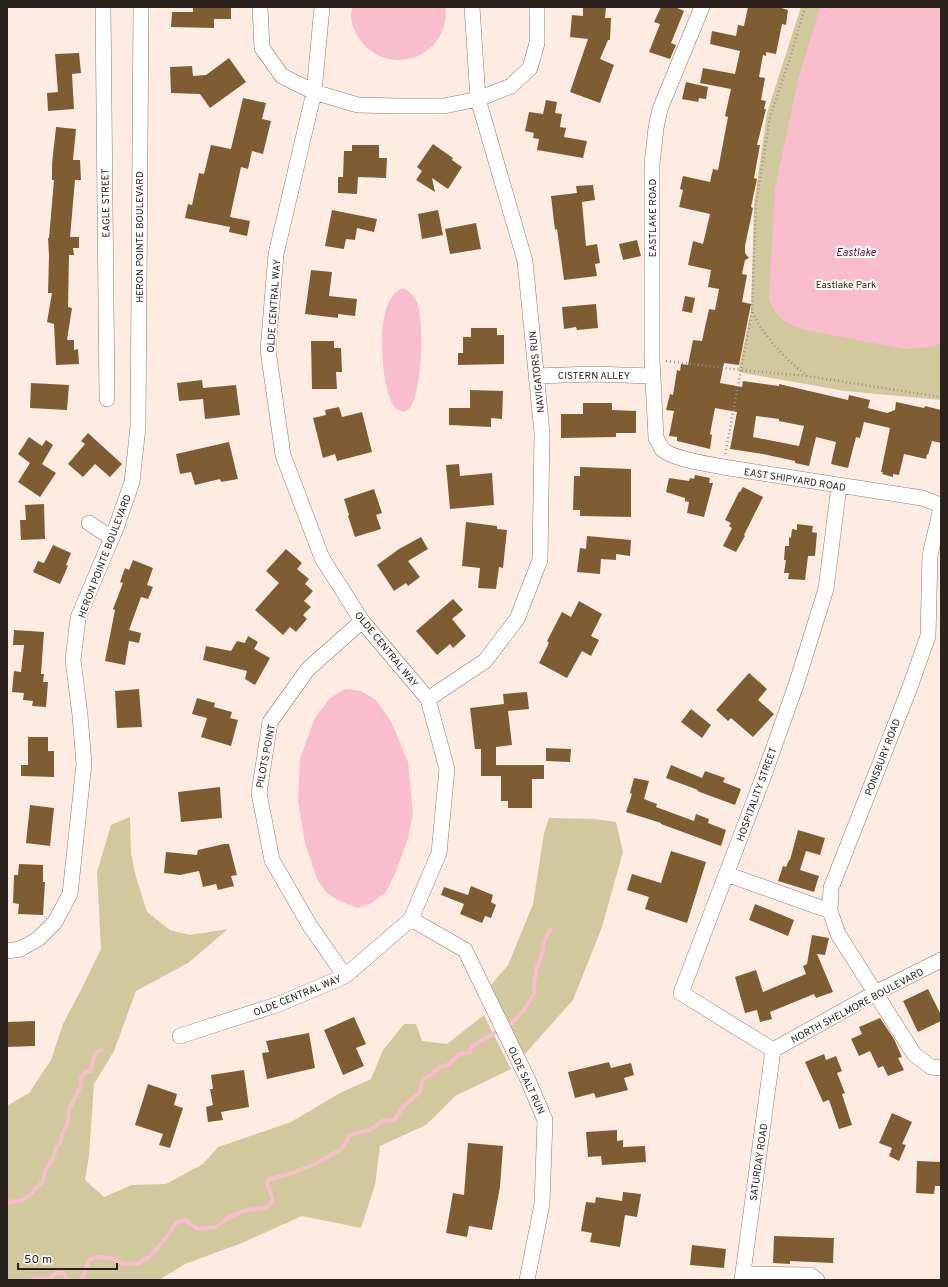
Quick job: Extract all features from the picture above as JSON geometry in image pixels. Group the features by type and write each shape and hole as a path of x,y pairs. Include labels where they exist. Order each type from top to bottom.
{"street":[{"name":"EAGLE STREET","path":"102,7 107,399"},
{"name":"HERON POINTE BOULEVARD","path":"7,951 20,949 38,939 55,922 70,894 84,764 73,660 78,618 112,538 132,482 138,427 141,7"},
{"path":"260,7 262,48 282,76 314,92 358,105 399,106 444,106 478,99 511,86 530,68 537,43 538,7"},
{"name":"OLDE CENTRAL WAY","path":"180,1036 279,1004 345,976 411,919 439,853 447,769 428,699 362,621 322,558 284,455 268,350 276,254 314,92 322,7"},
{"name":"NAVIGATORS RUN","path":"428,699 485,661 517,619 540,560 542,433 525,261 478,99 472,7"},
{"name":"EASTLAKE ROAD","path":"656,438 652,376 652,164 656,128 660,109 702,7"},
{"name":"CISTERN ALLEY","path":"536,376 593,374 652,376"},
{"name":"EAST SHIPYARD ROAD","path":"656,438 662,449 671,455 723,468 922,498 941,506"},
{"name":"HOSPITALITY STREET","path":"773,1050 681,993 764,775 788,708 826,589 839,486"},
{"name":"PONSBURY ROAD","path":"941,506 930,555 935,598 928,636 910,687 831,888 830,911 838,934 914,1054 931,1067 941,1068"},
{"path":"89,523 112,538"},
{"name":"PILOTS POINT","path":"345,976 310,926 272,860 258,793 270,722 308,669 362,621"},
{"path":"726,874 830,911"},
{"name":"OLDE SALT RUN","path":"411,919 465,950 528,1080 545,1120 542,1204 527,1280"},
{"name":"NORTH SHELMORE BOULEVARD","path":"773,1050 875,993 941,960"},
{"name":"SATURDAY ROAD","path":"773,1050 743,1277 810,1275 817,1280"}],"path":[{"path":"723,468 752,312 756,204 770,117 791,55 805,7"},
{"path":"752,312 761,328 774,345 787,359 807,376"},
{"path":"652,359 741,370 807,376 941,397"}],"green space":[{"name":"Eastlake","path":"801,7 941,7 941,400 845,391 743,373 739,371 751,311 754,204 767,113"},
{"path":"130,817 131,854 136,877 147,912 170,930 190,935 228,929 188,963 136,991 114,1051 94,1084 89,1156 85,1180 104,1197 132,1185 166,1184 203,1164 218,1147 291,1122 340,1093 371,1079 383,1050 404,1024 416,1024 422,1041 447,1044 484,1015 511,1069 455,1096 426,1125 380,1146 375,1185 361,1228 302,1216 242,1243 185,1264 159,1280 7,1280 7,1106 29,1093 51,1060 63,1024 101,949 97,872 111,825"},
{"path":"549,818 595,819 616,822 623,852 602,927 573,1000 524,1055 491,985 508,965 533,904 544,833"}],"water":[{"path":"352,7 445,7 446,14 444,28 433,46 422,54 410,59 397,60 385,58 373,52 363,43 355,31 351,16"},
{"name":"Eastlake","path":"820,7 941,7 941,343 935,346 904,349 806,330 788,323 778,316 769,298 775,189 798,80"},
{"path":"403,288 412,294 416,300 421,322 421,353 418,385 415,397 410,407 404,412 396,409 390,399 384,375 382,344 385,314 389,302 395,293"},
{"path":"345,689 361,691 376,700 391,721 408,762 413,814 408,838 395,874 386,892 372,903 358,908 339,901 326,892 317,879 305,843 298,800 300,758 315,718 329,699"}],"building":[{"path":"193,7 231,7 231,19 214,19 214,28 171,27 172,12 193,12"},
{"path":"583,7 606,7 605,18 611,18 610,40 608,40 600,59 614,65 600,103 570,92 588,39 570,37 572,15 583,16"},
{"path":"661,7 675,7 684,11 671,43 676,45 670,59 649,52 660,24 654,22"},
{"path":"748,7 778,7 788,10 786,25 782,24 776,54 766,52 766,56 763,55 759,77 765,78 761,100 766,101 764,109 766,109 757,145 760,145 754,178 757,179 745,246 745,253 749,258 745,260 742,274 747,275 742,302 751,304 739,365 724,363 720,383 742,387 743,381 779,386 779,384 848,400 849,395 870,400 868,408 887,413 895,410 896,402 941,410 941,443 932,441 926,459 904,454 899,475 893,474 893,477 882,474 883,472 881,472 890,428 864,422 860,438 856,437 848,468 831,464 836,442 816,437 809,466 795,463 795,461 763,454 730,449 737,412 715,408 710,434 712,435 710,449 677,441 677,437 669,436 674,411 666,410 670,394 673,395 677,370 680,371 681,364 688,365 693,340 702,341 709,309 715,310 719,289 708,287 711,270 688,265 693,241 703,244 710,214 679,207 683,190 680,189 683,176 710,182 713,169 718,170 728,117 725,116 731,89 700,83 703,68 735,74 740,51 710,44 712,31 736,36 738,25 744,26","holes":["756,416 779,419 779,421 804,426 799,446 753,437"]},
{"path":"79,53 81,73 72,74 74,109 48,111 47,93 58,92 55,54"},
{"path":"229,58 246,82 210,108 200,94 171,93 170,67 192,66 193,76 206,75"},
{"path":"686,82 708,87 706,99 699,98 698,102 682,99"},
{"path":"243,98 266,103 262,119 271,121 263,154 252,151 248,169 241,167 230,217 250,221 247,236 229,232 230,227 185,218 188,204 192,205 199,173 204,174 211,145 231,149"},
{"path":"546,100 557,102 555,113 562,114 560,127 566,128 564,137 587,141 583,158 537,150 539,139 533,138 534,133 525,131 529,112 543,114"},
{"path":"56,127 76,129 73,160 80,160 81,180 75,180 70,237 79,237 79,248 73,248 74,255 69,255 68,307 72,308 67,340 74,340 74,350 78,349 79,364 56,365 54,324 47,322 52,293 48,293 48,238 54,180 52,180 52,164"},
{"path":"433,144 453,158 452,160 462,167 448,189 432,178 435,192 416,180 422,171 417,167"},
{"path":"352,145 379,145 379,158 387,158 386,178 358,177 357,194 338,193 338,177 343,177 344,151 352,151"},
{"path":"593,185 595,200 582,202 586,246 597,244 600,263 595,264 597,276 564,280 557,229 555,230 551,196 577,193 576,186"},
{"path":"332,210 377,219 374,232 357,228 355,240 346,239 344,249 325,246"},
{"path":"438,210 443,235 422,239 418,214"},
{"path":"476,223 481,249 450,254 445,229"},
{"path":"637,240 641,256 623,260 619,244"},
{"path":"311,270 332,272 329,296 357,299 355,316 338,314 338,318 305,314"},
{"path":"685,296 695,298 692,313 682,311"},
{"path":"596,304 598,328 577,330 576,327 564,329 562,307"},
{"path":"471,328 497,328 497,335 504,335 504,364 458,365 458,353 463,353 463,337 471,337"},
{"path":"311,341 334,341 334,348 341,348 342,372 336,372 337,389 312,389"},
{"path":"202,380 203,388 236,385 240,415 205,419 203,399 179,401 177,383"},
{"path":"31,383 69,385 67,410 30,408"},
{"path":"470,390 503,391 502,419 491,418 491,427 449,425 449,408 470,408"},
{"path":"583,403 612,403 612,410 636,411 636,433 616,433 616,437 561,438 561,414 583,414"},
{"path":"339,407 342,417 362,412 372,452 337,461 335,454 323,458 313,418 326,415 325,410"},
{"path":"88,433 122,464 110,477 95,464 83,477 68,464 85,444 81,441"},
{"path":"29,437 42,446 46,440 53,445 42,464 56,473 40,497 18,482 30,463 18,454"},
{"path":"229,442 238,479 221,482 220,479 195,485 191,472 180,474 176,454"},
{"path":"459,464 460,476 492,473 494,505 450,509 446,465"},
{"path":"580,467 631,469 631,517 580,516 580,510 573,510 574,476 580,476"},
{"path":"695,475 710,478 709,483 713,483 704,517 687,513 689,502 685,501 685,498 666,492 669,478 689,481 690,478 694,479"},
{"path":"743,487 763,497 736,552 723,546 732,528 729,526 731,523 725,520"},
{"path":"374,489 382,513 376,515 381,529 355,537 344,499"},
{"path":"44,504 45,539 21,540 20,520 26,520 25,505"},
{"path":"466,522 497,526 497,529 507,530 503,568 499,567 496,589 478,588 480,568 462,566"},
{"path":"797,524 813,526 812,532 817,533 815,556 808,556 805,580 788,579 789,573 784,573 786,560 784,560 785,546 789,546 789,537 791,538 792,529 797,530"},
{"path":"587,536 631,540 630,556 616,554 616,560 601,559 600,574 577,572 580,548 586,549"},
{"path":"421,537 428,549 408,561 420,577 408,586 406,583 394,591 377,565 399,549"},
{"path":"53,545 71,553 66,565 68,566 60,584 33,572 38,561 44,563"},
{"path":"286,549 302,563 297,569 309,579 305,584 313,591 304,601 311,607 303,615 307,619 296,632 290,627 283,635 255,610 279,583 266,571"},
{"path":"133,560 153,568 147,585 153,587 148,599 141,597 129,630 141,633 139,643 129,641 125,665 105,661 115,610 113,609 123,583 120,582 125,568 129,570"},
{"path":"453,599 463,610 452,619 466,636 453,648 450,644 437,655 416,631"},
{"path":"579,601 602,614 591,636 599,640 591,656 582,651 567,678 539,663 549,643 547,641 562,612 571,617"},
{"path":"14,630 44,632 41,674 44,674 43,682 48,682 46,707 32,706 33,701 23,700 24,693 12,692 14,671 21,672 24,645 13,645"},
{"path":"248,636 258,642 254,649 270,658 255,685 245,679 247,671 203,660 206,646 231,651 237,641 245,643"},
{"path":"749,673 767,689 758,700 774,714 753,737 731,718 728,721 716,710"},
{"path":"139,689 142,727 117,728 115,691"},
{"path":"527,692 529,709 508,711 512,745 496,747 496,765 544,765 544,779 532,779 532,808 508,808 508,801 501,801 501,776 481,776 481,749 475,749 470,708 504,704 503,694"},
{"path":"197,698 215,703 214,707 232,712 230,718 238,720 231,746 201,737 207,718 192,714"},
{"path":"691,709 711,725 702,738 681,722"},
{"path":"28,737 48,737 48,751 54,751 54,777 21,776 21,765 28,765"},
{"path":"546,748 571,749 570,762 546,761"},
{"path":"671,765 702,778 705,771 725,778 723,782 741,789 735,805 666,778"},
{"path":"634,778 649,781 644,799 657,804 656,807 694,821 696,814 709,819 708,823 726,830 721,846 661,823 626,812 632,794 630,793"},
{"path":"220,787 222,818 181,822 178,792"},
{"path":"30,805 54,808 50,846 26,843"},
{"path":"798,830 825,838 820,855 806,851 800,870 819,876 814,892 778,881 783,866 786,867 790,860"},
{"path":"229,844 237,875 231,876 234,886 218,890 216,884 203,887 199,871 180,875 164,873 166,852 197,855 198,850"},
{"path":"671,851 706,862 687,923 645,909 649,897 627,890 632,874 661,883"},
{"path":"19,864 43,865 43,882 45,882 43,915 18,914 19,904 13,903 14,875 18,875"},
{"path":"471,886 493,895 491,902 496,905 491,918 485,916 482,923 460,914 464,904 441,895 444,887 468,895"},
{"path":"755,904 794,920 788,936 749,920"},
{"path":"812,935 829,938 825,955 817,954 833,992 816,998 814,994 770,1012 772,1019 760,1022 757,1010 745,1013 735,977 756,970 763,992 806,974 803,966 807,964"},
{"path":"928,989 941,1015 941,1021 918,1032 903,1001"},
{"path":"354,1017 366,1044 356,1048 364,1066 343,1075 324,1030"},
{"path":"880,1018 894,1039 902,1057 898,1058 904,1070 888,1076 883,1066 878,1068 870,1051 859,1056 851,1039 862,1034 859,1027"},
{"path":"35,1021 35,1046 7,1047 7,1022"},
{"path":"309,1033 315,1068 267,1079 262,1053 269,1052 266,1041"},
{"path":"824,1054 826,1060 836,1056 842,1071 837,1073 845,1093 842,1094 852,1125 839,1129 829,1100 823,1102 805,1062"},
{"path":"609,1062 611,1068 631,1063 634,1075 624,1078 628,1090 596,1098 594,1093 575,1098 568,1072"},
{"path":"244,1070 249,1107 221,1112 223,1120 208,1122 206,1107 213,1105 210,1089 213,1089 211,1075"},
{"path":"148,1084 177,1094 174,1105 183,1108 170,1148 159,1145 163,1134 135,1125"},
{"path":"892,1113 912,1122 902,1144 906,1145 899,1161 889,1156 892,1148 879,1143"},
{"path":"617,1130 617,1141 623,1140 623,1147 645,1146 646,1162 602,1165 601,1156 588,1157 586,1132"},
{"path":"468,1143 503,1146 500,1187 492,1230 469,1226 467,1237 446,1233 453,1193 464,1195"},
{"path":"917,1161 941,1162 941,1186 935,1186 934,1194 916,1193"},
{"path":"623,1192 641,1194 637,1217 625,1215 620,1247 590,1242 592,1233 581,1231 586,1202 595,1203 596,1197 622,1201"},
{"path":"774,1236 834,1238 833,1263 790,1261 790,1264 773,1263"},
{"path":"692,1245 726,1249 724,1268 690,1265"}],"waterway":[{"path":"506,1027 510,1025 524,1010 534,994 534,982 537,967 544,950 543,943 551,929"},
{"path":"82,1280 89,1260 97,1257 111,1258 124,1264 139,1263 149,1257 166,1238 176,1223 185,1220 198,1229 216,1227 228,1218 243,1211 267,1207 273,1202 267,1184 269,1179 287,1175 315,1164 342,1149 350,1135 370,1130 382,1121 394,1120 404,1106 420,1092 423,1079 431,1075 440,1067 448,1065 458,1055 470,1052 471,1047 500,1030"},
{"path":"7,1203 22,1200 29,1196 43,1181 45,1171 54,1157 56,1147 60,1144 68,1122 69,1110 81,1085 81,1077 86,1071 91,1071 95,1053 102,1050"},
{"path":"32,1280 36,1278 50,1279 56,1273 64,1273 67,1280"}],"park label":[{"name":"Eastlake Park","path":"846,284"}]}
